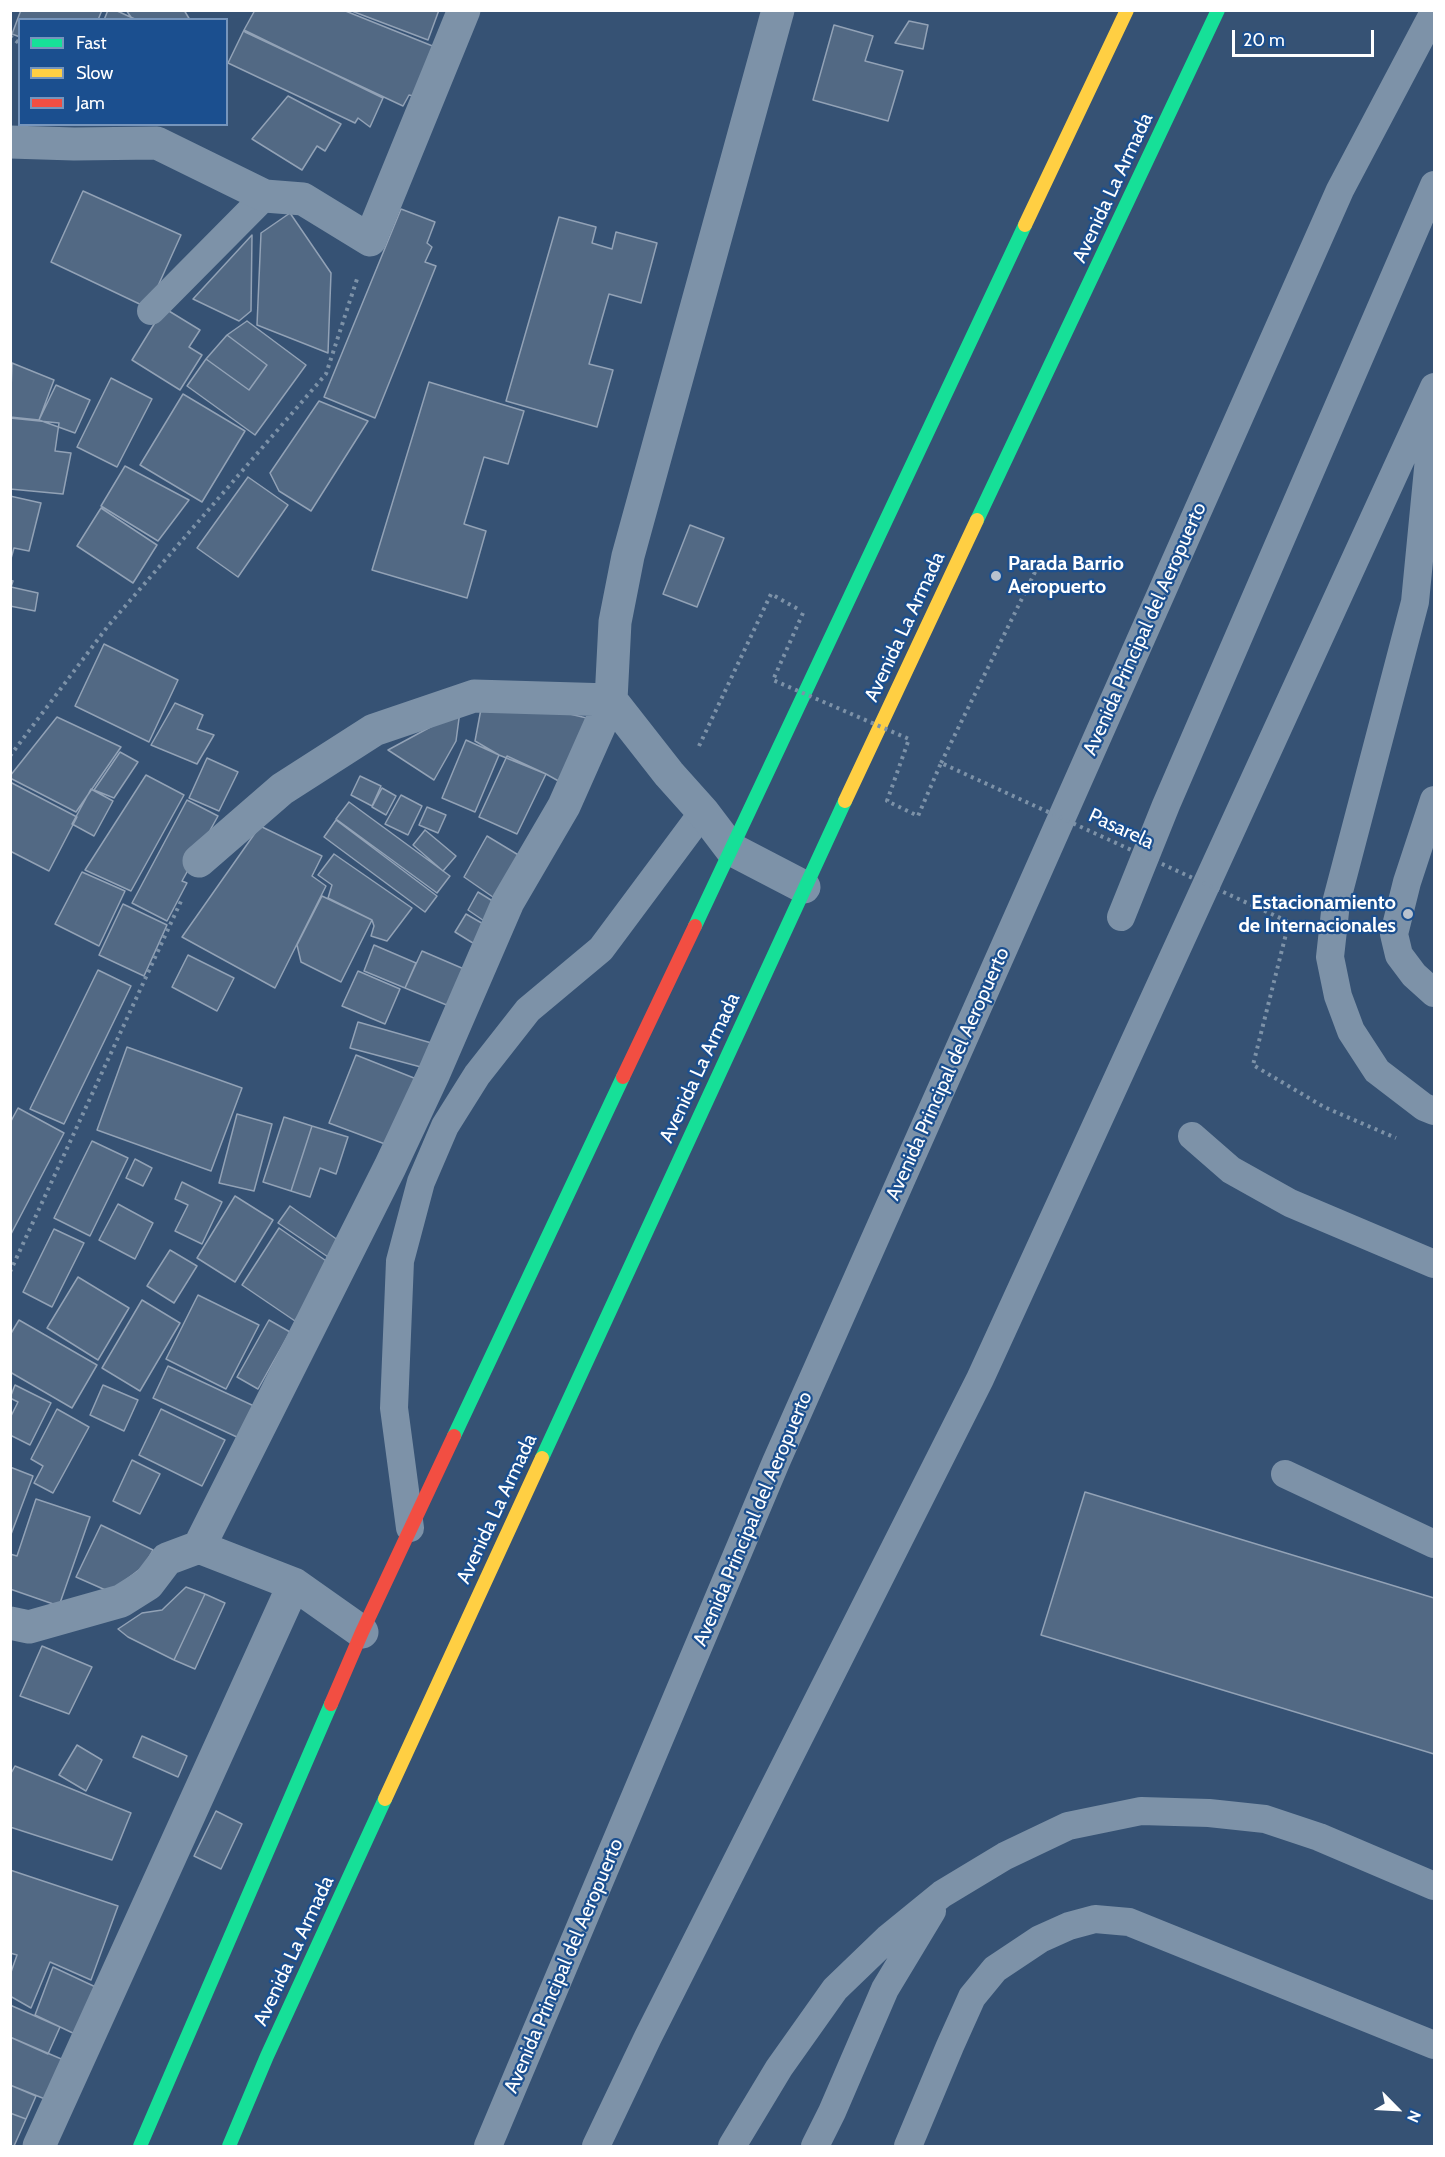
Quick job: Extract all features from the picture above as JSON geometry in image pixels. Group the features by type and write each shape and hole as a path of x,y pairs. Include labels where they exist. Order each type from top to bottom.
{"main road":[{"path":"140,2146 362,1632 410,1528 1127,10"},
{"name":"Avenida La Armada","path":"229,2146 267,2056 804,887 1218,10"}],"street":[{"path":"10,142 157,143 266,196 303,199 370,240 464,10"},
{"path":"199,1547 390,1167 434,1073 508,903 564,806 611,700 615,622 628,556 772,12"},
{"path":"199,861 282,789 374,730 474,696 611,700 731,849 804,887"},
{"path":"10,1623 29,1627 121,1601 148,1584 167,1559 199,1547 294,1584 362,1632"},
{"path":"39,2146 294,1584"}],"lane":[{"name":"Avenida Principal del Aeropuerto","path":"488,2146 777,1461 1340,190 1434,12"},
{"path":"1121,917 1166,805 1434,185"},
{"path":"151,311 266,196"},
{"path":"596,2146 648,2037 980,1379 1434,387"},
{"path":"1434,402 1415,602 1336,903 1330,957 1338,996 1351,1031 1377,1071 1424,1107 1434,1111"},
{"path":"1434,800 1407,882 1394,934 1399,955 1414,975 1434,993"},
{"path":"410,1528 394,1396 400,1261 421,1182 444,1126 477,1075 528,1010 601,949 703,812"},
{"path":"1192,1136 1231,1170 1290,1203 1434,1264"},
{"path":"1285,1474 1434,1544"},
{"path":"732,2146 779,2068 835,1989 888,1938 942,1894 1005,1856 1068,1826 1140,1811 1209,1813 1265,1819 1319,1837 1434,1886"},
{"path":"815,2146 885,1989 942,1894"},
{"path":"908,2146 972,1997 995,1969 1040,1939 1069,1926 1095,1919 1129,1922 1434,2045"}],"path":[{"path":"10,756 108,626 326,374 370,240"},
{"path":"680,786 771,594 803,613 773,680 909,739 887,801 918,816 941,763 1036,570"},
{"name":"Pasarela","path":"941,763 1289,922 1253,1065 1324,1107 1404,1142"},
{"path":"10,1272 199,861"}],"building":[{"path":"21,10 102,10 99,18 18,18"},
{"path":"108,10 115,10 133,18 105,18"},
{"path":"126,10 184,10 189,18 132,18"},
{"path":"255,10 343,10 440,49 417,97 409,95 403,106 245,32"},
{"path":"349,10 439,10 428,40"},
{"path":"18,18 18,36 12,34"},
{"path":"909,21 928,25 923,49 895,43"},
{"path":"834,25 873,36 865,61 903,71 888,121 813,100"},
{"path":"244,30 383,98 370,127 358,118 355,123 228,63"},
{"path":"288,96 341,124 325,151 317,146 302,170 252,139"},
{"path":"83,191 181,235 148,308 51,262"},
{"path":"401,209 435,222 427,243 432,247 425,262 436,266 375,418 324,397"},
{"path":"290,213 331,273 328,353 257,325 261,233"},
{"path":"559,217 596,227 592,243 612,249 616,232 657,243 641,303 609,294 589,364 613,370 597,427 506,401"},
{"path":"252,235 251,311 239,321 193,299"},
{"path":"164,308 200,330 189,347 202,355 180,390 132,360"},
{"path":"247,321 306,365 255,435 187,386 206,359 249,390 267,365 227,335"},
{"path":"227,335 267,365 249,390 206,359"},
{"path":"12,363 54,380 39,420 10,417"},
{"path":"111,378 152,399 117,467 77,447"},
{"path":"429,382 524,411 508,464 484,457 464,524 486,531 467,598 372,570"},
{"path":"56,385 90,400 75,433 39,420"},
{"path":"183,394 245,431 202,502 140,465"},
{"path":"319,401 368,421 311,511 279,491 270,473"},
{"path":"10,418 59,423 55,451 71,453 63,494 10,489"},
{"path":"125,466 189,500 158,541 101,506"},
{"path":"248,477 288,505 238,577 197,548"},
{"path":"10,496 41,503 29,551 14,548 10,562"},
{"path":"101,508 157,545 133,583 77,546"},
{"path":"690,525 724,538 697,607 663,594"},
{"path":"10,580 13,581 11,587 38,593 35,611 10,606"},
{"path":"104,644 178,680 149,742 75,706"},
{"path":"175,703 203,715 197,729 214,735 197,764 151,745"},
{"path":"528,704 595,720 571,788 546,774 499,755 475,741 481,709"},
{"path":"460,711 456,741 434,780 388,750"},
{"path":"57,717 121,747 76,812 10,778"},
{"path":"466,740 499,755 475,812 442,798"},
{"path":"120,752 138,762 114,798 94,790"},
{"path":"507,756 546,774 517,834 479,817"},
{"path":"207,758 238,772 219,811 189,798"},
{"path":"146,775 184,795 131,891 85,870"},
{"path":"360,776 381,786 372,806 351,795"},
{"path":"10,782 77,817 49,871 10,851"},
{"path":"382,788 396,796 386,815 372,807"},
{"path":"91,789 113,801 94,836 72,824"},
{"path":"401,795 422,806 408,835 385,824"},
{"path":"187,800 218,816 182,881 187,883 167,921 132,903"},
{"path":"349,802 450,876 437,893 336,819"},
{"path":"427,807 446,815 438,833 419,825"},
{"path":"336,820 437,896 425,912 324,837"},
{"path":"260,826 322,856 312,876 326,886 275,988 182,937"},
{"path":"425,830 456,856 443,871 413,845"},
{"path":"487,836 530,862 503,904 464,877"},
{"path":"334,854 412,908 387,941 371,936 374,926 372,920 328,898 332,885 318,875"},
{"path":"82,872 125,891 99,946 55,924"},
{"path":"478,892 504,908 493,927 468,910"},
{"path":"322,896 372,920 341,982 301,962 297,945"},
{"path":"123,904 167,925 144,976 99,955"},
{"path":"466,914 492,929 481,948 455,932"},
{"path":"374,945 416,963 405,988 364,971"},
{"path":"422,951 471,972 454,1008 405,988"},
{"path":"188,955 234,978 217,1011 172,987"},
{"path":"98,970 131,986 64,1124 30,1109"},
{"path":"358,971 400,989 385,1024 342,1006"},
{"path":"358,1022 442,1046 432,1070 350,1048"},
{"path":"127,1047 242,1088 211,1171 97,1130"},
{"path":"356,1055 419,1080 393,1147 329,1123"},
{"path":"18,1108 64,1133 10,1236 10,1123"},
{"path":"237,1114 272,1124 254,1191 219,1183"},
{"path":"284,1117 312,1126 291,1191 263,1182"},
{"path":"312,1126 348,1137 336,1174 320,1168 310,1197 291,1191"},
{"path":"92,1141 128,1158 90,1236 54,1218"},
{"path":"135,1159 152,1168 143,1186 126,1178"},
{"path":"182,1182 222,1202 202,1244 175,1231 188,1205 175,1199"},
{"path":"235,1196 273,1220 235,1282 197,1258"},
{"path":"118,1204 153,1223 135,1259 99,1240"},
{"path":"290,1206 342,1243 331,1259 278,1223"},
{"path":"279,1228 332,1265 295,1321 242,1285"},
{"path":"54,1229 84,1243 52,1307 23,1292"},
{"path":"170,1250 197,1266 174,1303 147,1286"},
{"path":"78,1277 129,1308 98,1360 47,1328"},
{"path":"198,1295 259,1325 226,1389 166,1359"},
{"path":"142,1300 180,1323 140,1391 102,1368"},
{"path":"19,1320 97,1365 72,1408 10,1372 10,1335"},
{"path":"269,1320 290,1332 258,1389 237,1377"},
{"path":"168,1366 254,1406 239,1438 153,1398"},
{"path":"15,1385 51,1403 30,1445 10,1435 10,1418 18,1402 10,1398"},
{"path":"103,1385 138,1400 124,1431 90,1415"},
{"path":"57,1409 89,1427 53,1493 34,1483 43,1466 31,1459"},
{"path":"161,1409 225,1440 202,1486 139,1455"},
{"path":"132,1460 160,1474 140,1514 113,1501"},
{"path":"10,1467 33,1476 10,1537"},
{"path":"1085,1492 1434,1598 1434,1754 1041,1635"},
{"path":"36,1499 90,1517 59,1606 10,1589 10,1554 17,1556"},
{"path":"101,1525 153,1550 144,1566 110,1592 76,1577"},
{"path":"186,1587 205,1594 174,1660 128,1637 118,1629 142,1613 162,1610"},
{"path":"205,1594 225,1603 195,1669 174,1660"},
{"path":"42,1646 92,1667 69,1714 20,1696"},
{"path":"142,1736 187,1756 178,1777 133,1757"},
{"path":"77,1745 102,1760 86,1791 59,1775"},
{"path":"15,1766 131,1813 112,1860 10,1827 10,1775"},
{"path":"216,1811 242,1824 221,1869 194,1856"},
{"path":"10,1870 118,1906 91,1980 50,1962 31,2008 10,1996 10,1975 17,1955 10,1953"},
{"path":"53,1967 102,1990 77,2035 35,2015"},
{"path":"10,2005 60,2027 48,2054 10,2037"},
{"path":"10,2037 73,2064 55,2103 10,2085"},
{"path":"10,2085 36,2096 26,2119 10,2113"},
{"path":"10,2113 26,2119 14,2146 10,2146"}],"traffic: fast":[{"path":"977,520 1218,10"},
{"path":"695,926 1025,225"},
{"path":"542,1458 845,801"},
{"path":"454,1436 623,1077"},
{"path":"140,2146 331,1704"},
{"path":"229,2146 267,2056 385,1799"}],"traffic: slow":[{"path":"1025,225 1127,10"},
{"path":"845,801 977,520"},
{"path":"385,1799 542,1458"}],"traffic: jam":[{"path":"623,1077 695,926"},
{"path":"331,1704 362,1632 454,1436"}],"place":[{"name":"Parada Barrio Aeropuerto","path":"996,576"},
{"name":"Estacionamiento de Internacionales","path":"1408,914"}]}
